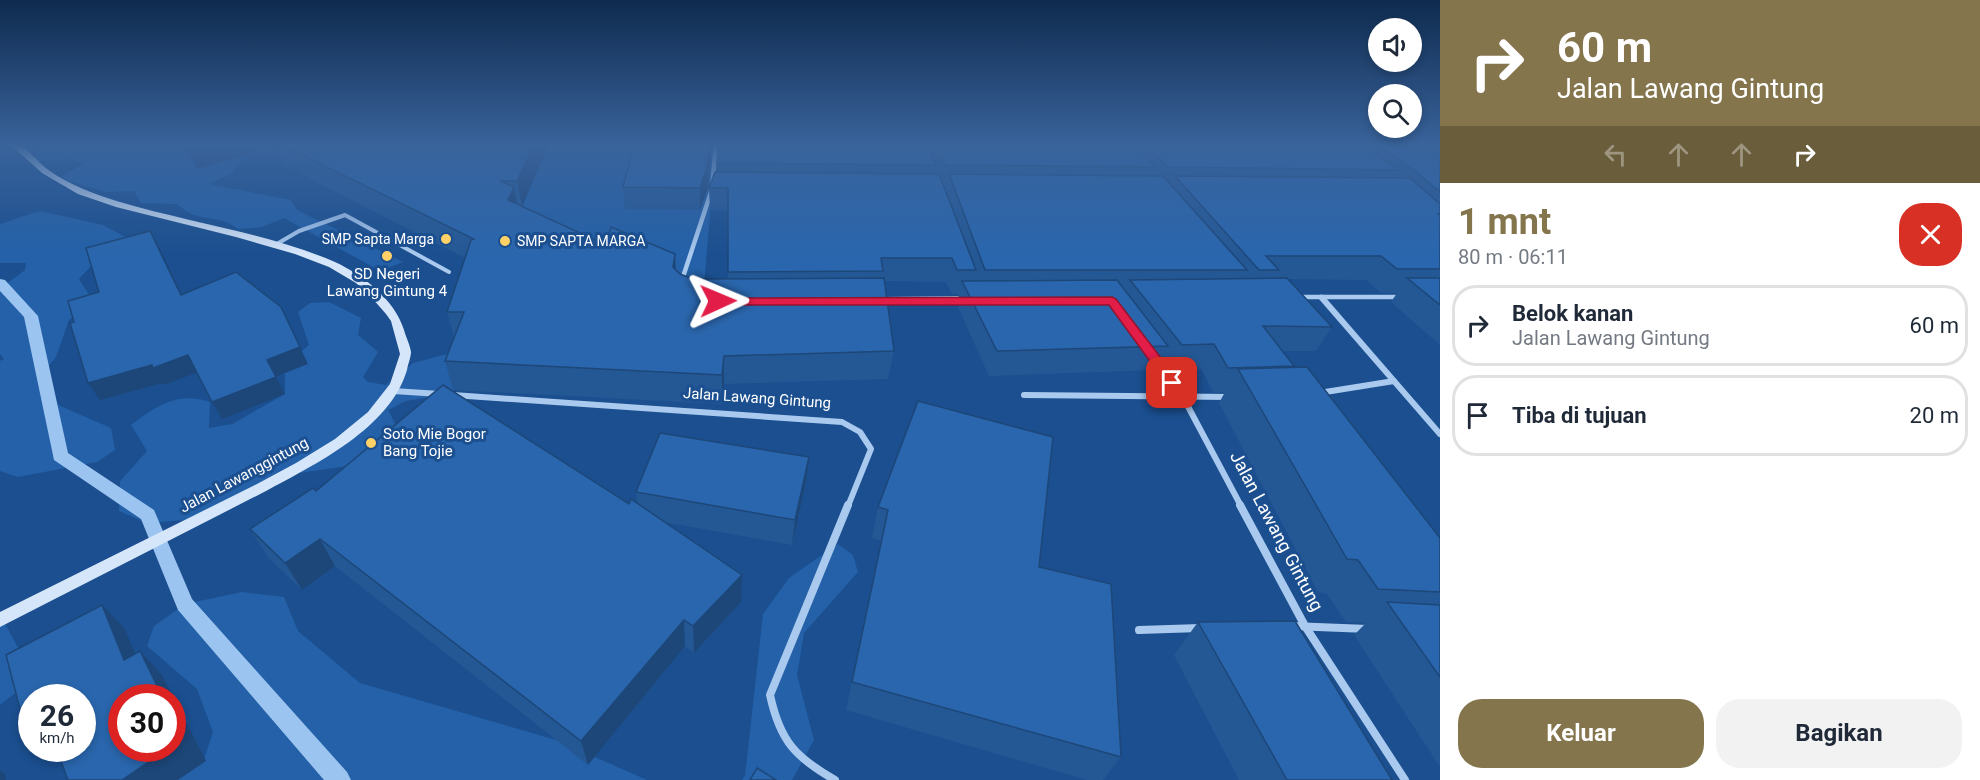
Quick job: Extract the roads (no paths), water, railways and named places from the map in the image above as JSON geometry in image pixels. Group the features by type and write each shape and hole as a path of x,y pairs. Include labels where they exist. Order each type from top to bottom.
{"main road":[{"name":"Jalan Lawanggintung","path":"0,620 288,473 373,417 393,390 407,354 402,332 387,306 361,282 332,265 273,246 80,192 59,180"}],"street":[{"path":"678,291 712,189 713,180"},
{"path":"712,189 723,190"},
{"path":"1288,297 1404,297"},
{"path":"1321,297 1440,434"},
{"path":"871,300 976,299"},
{"name":"Jalan Lawang Gintung","path":"1152,354 1184,399 1305,626 1405,780"},
{"path":"1307,395 1394,381"},
{"name":"Jalan Lawang Gintung","path":"393,390 842,422 856,428 867,438 871,449 770,695 776,726 802,761 835,780"},
{"path":"1024,395 1184,399 1240,397"},
{"path":"1281,626 1373,630"},
{"path":"1139,630 1210,628"}],"lane":[{"path":"273,246 299,231 345,215 449,272"}],"waterway":[{"path":"0,283 31,316 60,456 148,515 185,604 339,780"}],"place":[{"name":"SMP Sapta Marga","path":"446,239"},
{"name":"SMP SAPTA MARGA","path":"505,241"},
{"name":"SD Negeri Lawang Gintung 4","path":"387,256"},
{"name":"Soto Mie Bogor Bang Tojie","path":"371,443"}]}
